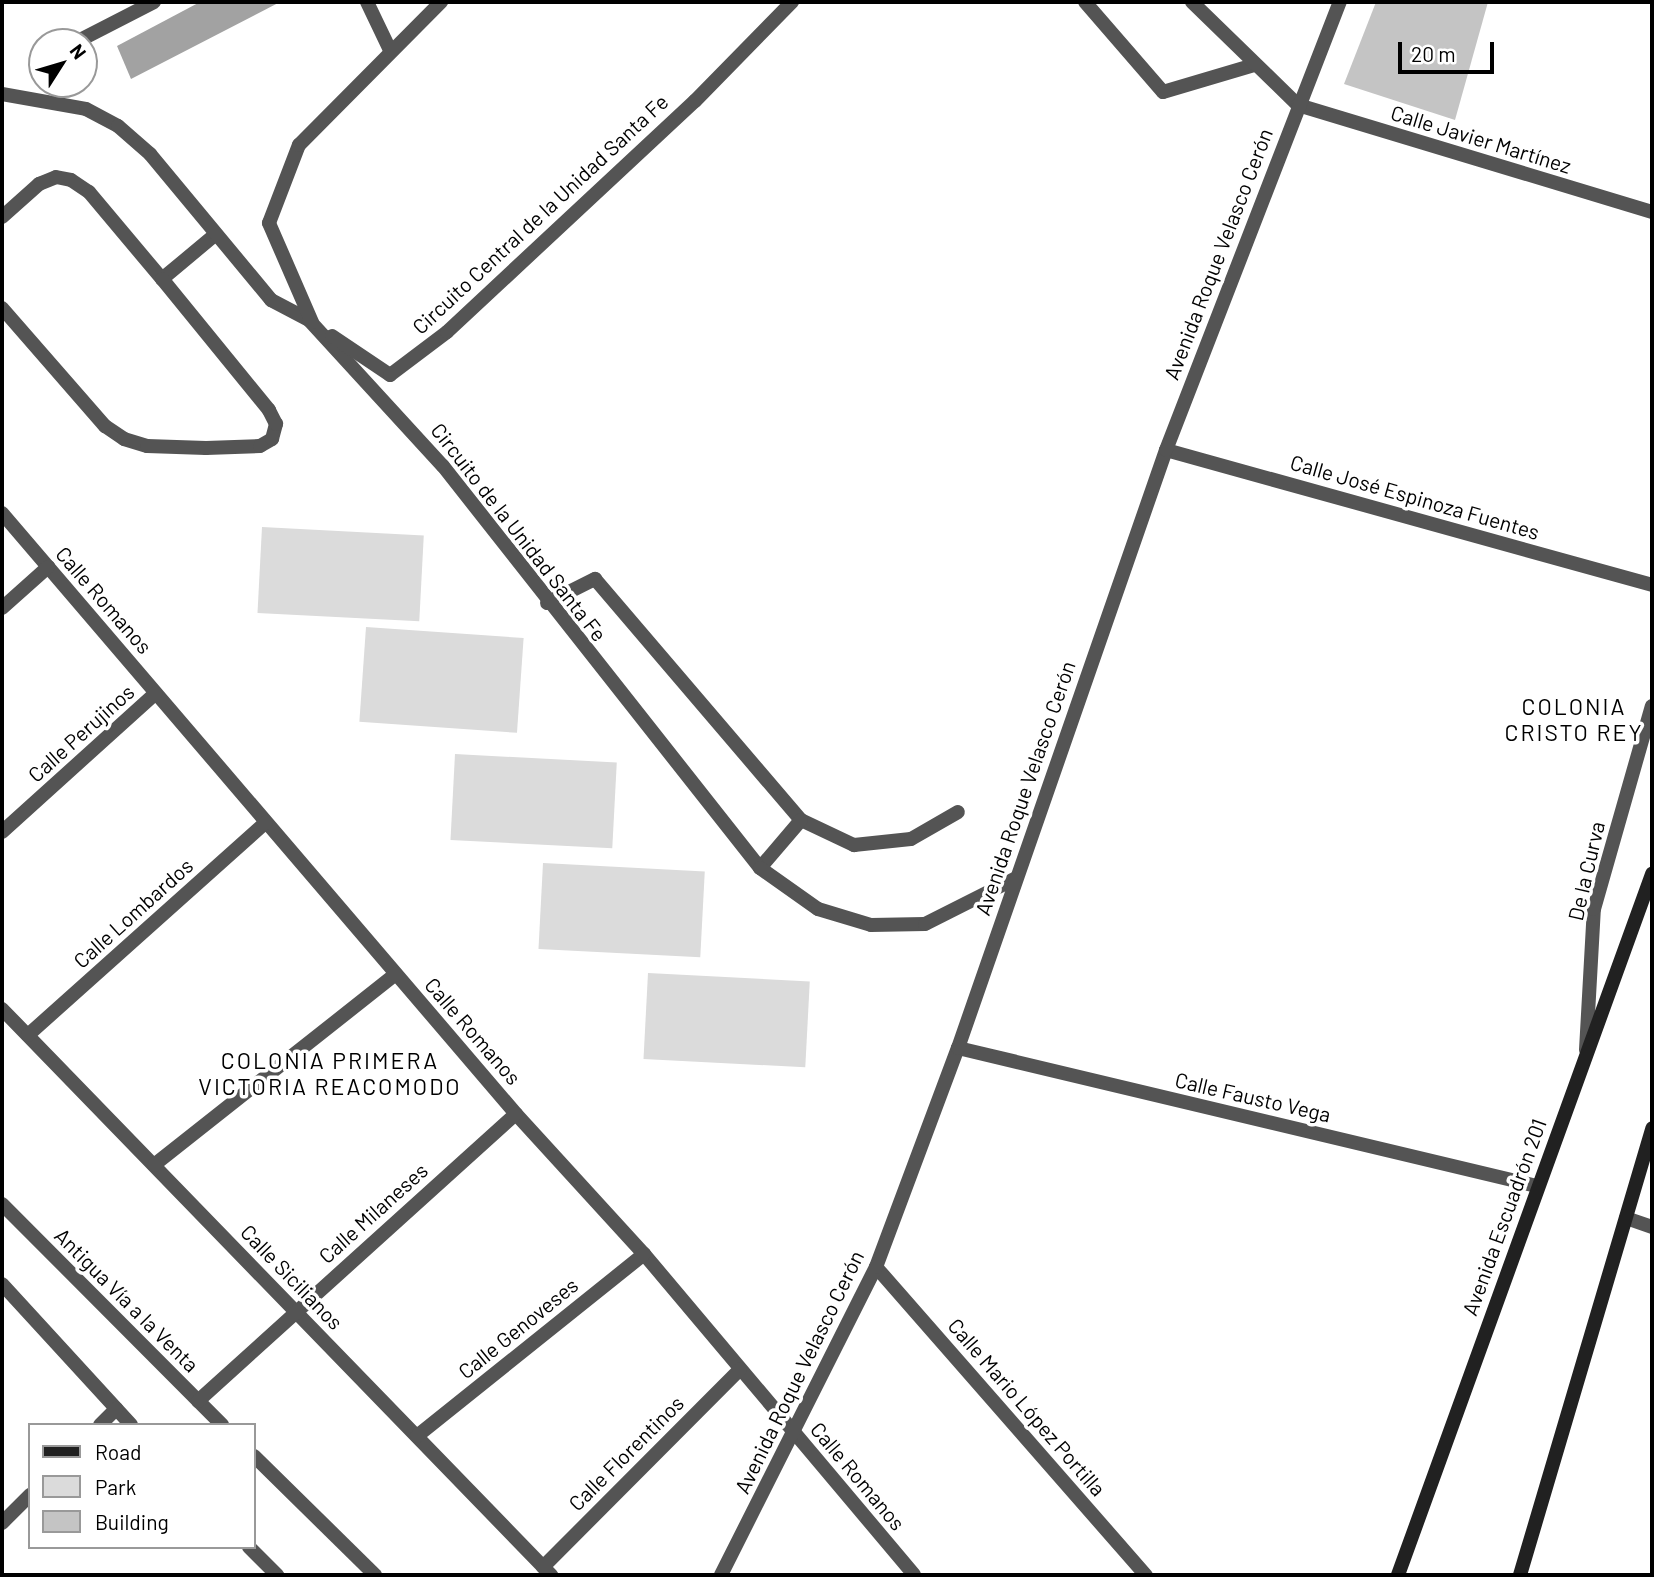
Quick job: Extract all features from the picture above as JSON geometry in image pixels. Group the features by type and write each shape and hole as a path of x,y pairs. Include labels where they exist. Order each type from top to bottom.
{"main road":[{"name":"Avenida Escuadrón 201","path":"1398,1575 1652,874"},
{"path":"1520,1575 1652,1128"}],"street":[{"path":"98,31 154,2"},
{"path":"367,2 391,52"},
{"path":"309,320 269,223 299,145 441,2"},
{"name":"Circuito Central de la Unidad Santa Fe","path":"309,320 390,375 467,314 695,101 792,2"},
{"path":"1085,2 1163,92 1254,65"},
{"path":"1192,2 1298,105"},
{"name":"Avenida Roque Velasco Cerón","path":"721,1575 876,1267 958,1048 1014,880 1166,450 1340,2"},
{"name":"Circuito de la Unidad Santa Fe","path":"2,94 45,98 86,108 118,126 150,154 271,300 309,320 443,466 547,603 760,868 818,909 870,925 925,924 1014,880"},
{"name":"Calle Javier Martínez","path":"1298,105 1652,212"},
{"path":"2,217 38,184 55,177 71,180 89,191 269,410 276,424 272,439 260,446 206,448 147,446 124,439 105,426 2,308"},
{"path":"162,279 216,234"},
{"name":"Calle José Espinoza Fuentes","path":"1166,450 1652,585"},
{"name":"Calle Romanos","path":"2,513 516,1114 644,1254 914,1575"},
{"path":"2,608 48,567"},
{"path":"547,603 595,579 801,820 854,845 911,839 958,812"},
{"name":"Calle Perujinos","path":"2,832 156,693"},
{"name":"De la Curva","path":"1586,1051 1594,909 1652,706"},
{"path":"760,868 801,820"},
{"name":"Calle Lombardos","path":"28,1035 266,822"},
{"path":"154,1165 396,974"},
{"name":"Calle Sicilianos","path":"2,1009 547,1571"},
{"name":"Calle Fausto Vega","path":"958,1048 1538,1185"},
{"name":"Calle Milaneses","path":"198,1401 516,1114"},
{"name":"Antigua Vía a la Venta","path":"2,1204 220,1423"},
{"path":"1626,1218 1652,1227"},
{"name":"Calle Genoveses","path":"418,1436 644,1254"},
{"name":"Calle Mario López Portilla","path":"876,1267 1146,1575"},
{"path":"2,1284 129,1423"},
{"name":"Calle Florentinos","path":"547,1571 740,1369"},
{"path":"102,1423 116,1409"},
{"path":"256,1458 375,1575"},
{"path":"2,1523 28,1497"},
{"path":"251,1549 277,1575"}],"green space":[{"path":"262,527 424,535 419,621 257,613"},
{"path":"366,627 524,638 517,733 359,722"},
{"path":"455,754 617,762 612,848 450,840"},
{"path":"543,863 705,871 700,957 538,949"},
{"path":"648,973 810,981 805,1067 643,1059"}],"shaded area":[{"path":"200,2 280,2 131,79 117,46"}],"building":[{"path":"1376,2 1488,2 1455,120 1344,84"}],"district":[{"name":"COLONIA CRISTO REY","path":"1574,719"},
{"name":"COLONIA PRIMERA VICTORIA REACOMODO","path":"330,1073"}]}
